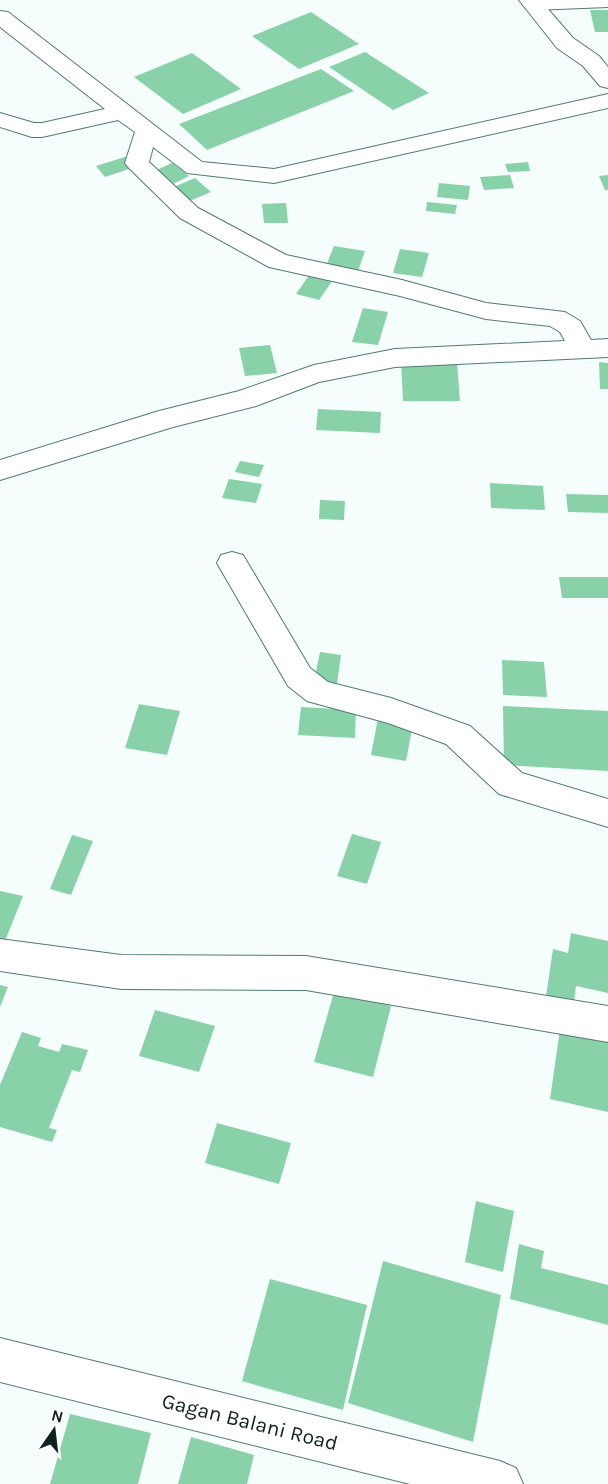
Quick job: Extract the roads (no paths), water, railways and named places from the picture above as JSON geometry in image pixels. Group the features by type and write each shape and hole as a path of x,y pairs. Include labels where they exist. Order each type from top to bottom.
{"street":[{"path":"556,1 586,40 591,61"},
{"path":"531,2 608,1"},
{"path":"531,2 565,43 591,61 608,81"},
{"path":"0,17 195,168 274,176 608,101"},
{"path":"0,120 32,130 53,130 123,112"},
{"path":"147,130 137,163 189,213 278,261 402,288 486,311 556,318 571,327 595,348"},
{"path":"0,470 115,437 169,418 246,399 314,374 395,358 595,348"},
{"path":"232,563 299,677 318,692 391,711 458,735 511,784 608,813"},
{"path":"0,955 121,972 306,973 608,1024"},
{"name":"Gagan Balani Road","path":"0,1360 500,1484"}]}
